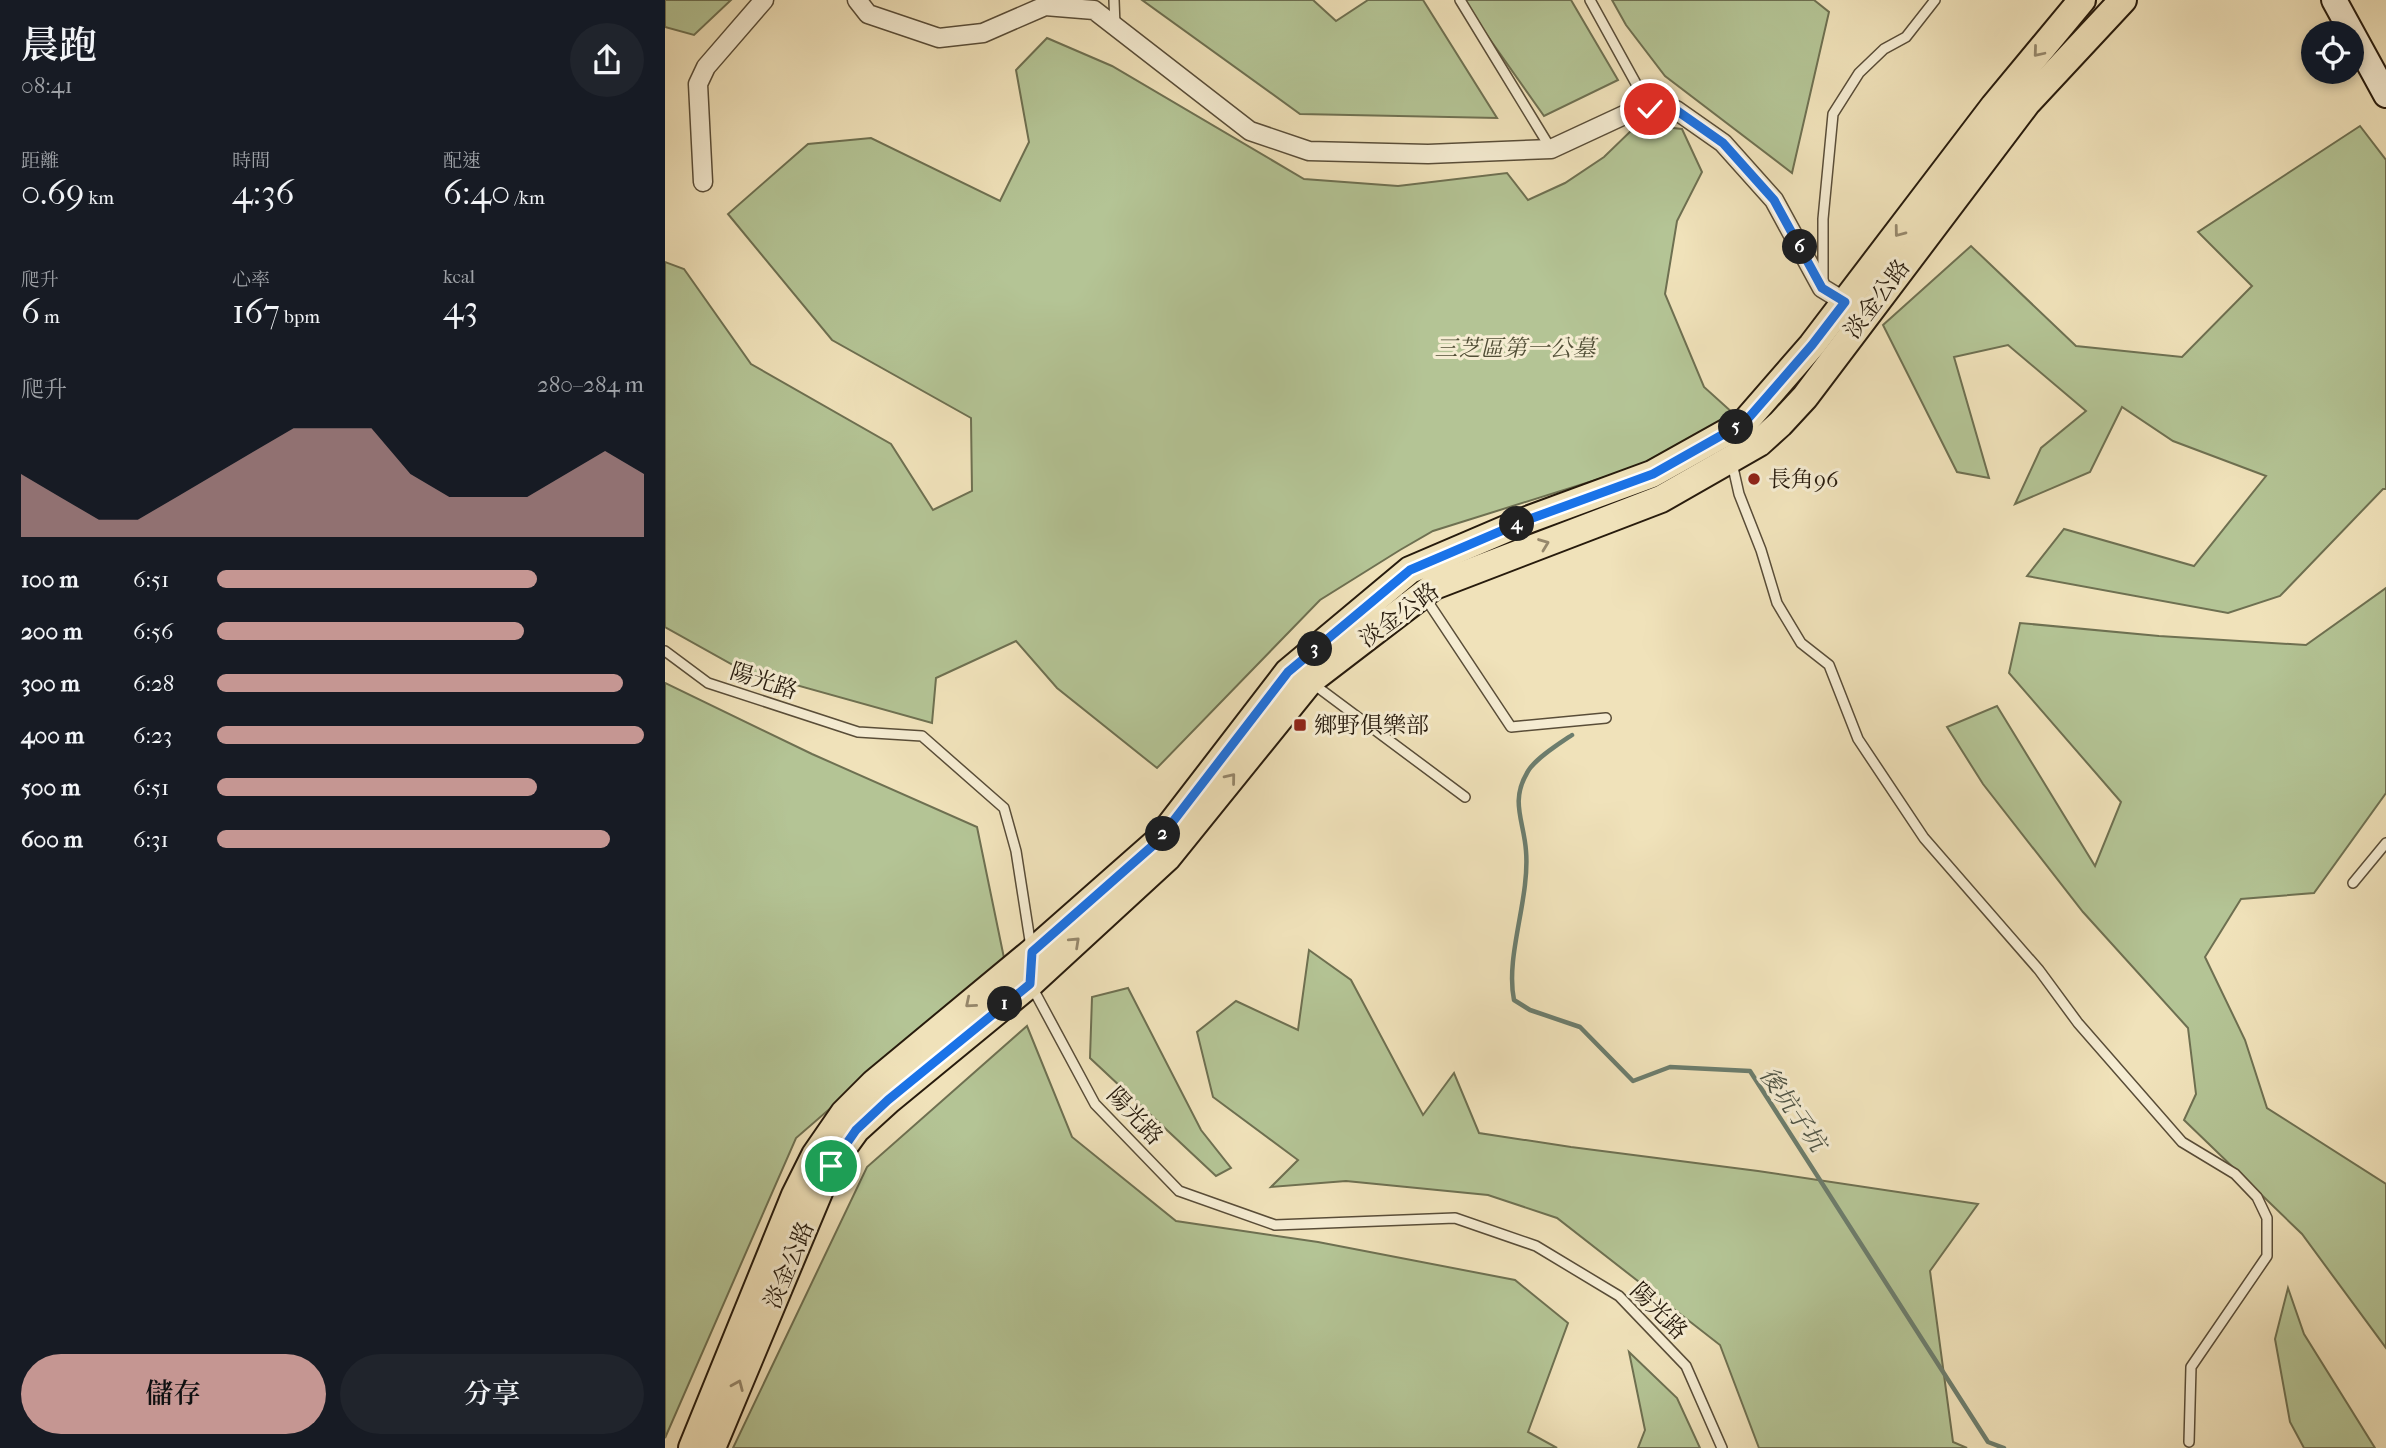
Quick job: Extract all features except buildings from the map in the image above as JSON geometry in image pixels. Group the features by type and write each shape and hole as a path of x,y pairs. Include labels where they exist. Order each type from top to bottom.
{"main road":[{"name":"淡金公路","path":"692,1448 795,1195 814,1155 844,1113 874,1083 1031,968 1167,858 1310,681 1423,594 1434,586 1661,499 1759,443 1805,397 1853,312 1994,106 2082,0"},
{"name":"淡金公路","path":"712,1448 831,1166 856,1130 1031,968 1158,841 1288,672 1410,570 1527,520 1653,474 1745,422 1812,345 1853,312 2027,103 2123,0"},
{"path":"1489,536 1499,561"}],"street":[{"path":"703,182 698,84 706,67 764,0"},
{"path":"857,0 868,14 939,38 983,33 1045,6 1094,10 1250,131 1309,151 1428,154 1551,149 1635,110 1676,110 1723,143 1774,200 1822,288 1853,312"},
{"path":"2335,0 2386,95"}],"lane":[{"path":"1114,0 1115,27"},
{"path":"1459,0 1551,149"},
{"path":"1590,0 1650,109"},
{"path":"1822,288 1823,219 1833,114 1859,73 1884,49 1906,37 1935,0"},
{"path":"1731,458 1739,494 1761,550 1777,603 1801,643 1829,665 1858,739 1924,838 2039,970 2078,1023 2182,1142 2235,1174 2257,1197 2267,1218 2267,1256 2191,1367 2189,1442"},
{"path":"1423,594 1511,727 1606,718"},
{"name":"陽光路","path":"665,651 708,683 857,732 922,736 1004,808 1016,852 1031,968 1095,1104 1179,1191 1275,1225 1455,1218 1536,1245 1619,1296 1686,1366 1722,1448"},
{"path":"1310,681 1465,797"},
{"path":"2353,883 2386,843"}],"green space":[{"path":"665,0 731,0 694,35 665,27"},
{"path":"1142,0 1313,0 1336,21 1368,0 1423,0 1497,118 1300,114"},
{"path":"1462,0 1571,0 1618,80 1544,116"},
{"path":"1612,0 1814,0 1829,12 1792,173 1665,76 1626,25"},
{"name":"三芝區第一公墓","path":"1047,38 1112,66 1304,179 1398,186 1507,173 1528,200 1565,183 1604,157 1638,124 1682,129 1702,172 1677,221 1665,294 1704,387 1734,414 1637,467 1433,531 1400,550 1320,600 1157,768 1057,688 1016,641 936,678 932,723 742,670 665,627 665,262 684,269 751,364 891,444 933,510 972,491 971,418 832,340 728,214 808,144 871,138 1000,201 1029,142 1016,70"},
{"path":"2360,126 2386,160 2386,489 2383,489 2280,596 2228,613 2027,576 2064,529 2194,566 2266,476 2173,441 2122,407 2090,472 2015,504 2041,448 2086,411 2008,345 1954,357 1989,478 1957,472 1883,325 1971,246 2076,346 2182,357 2252,286 2198,232"},
{"path":"2386,588 2386,793 2314,893 2241,899 2205,957 2245,1040 2267,1108 2386,1184 2386,1348 2302,1234 2184,1120 2196,1094 2188,1028 2083,912 1983,784 1947,727 1997,706 2095,866 2121,802 2009,673 2020,623 2159,636 2306,645"},
{"path":"665,683 812,754 977,827 1004,958 796,1138 665,1438"},
{"path":"1309,950 1351,980 1423,1115 1454,1073 1479,1133 1978,1204 1930,1271 1953,1442 1967,1448 1759,1448 1720,1345 1557,1218 1488,1195 1346,1181 1271,1187 1298,1160 1213,1097 1197,1032 1236,1001 1298,1030"},
{"path":"1128,988 1201,1130 1231,1168 1216,1176 1090,1058 1092,997"},
{"path":"1027,1026 1072,1137 1176,1221 1318,1242 1515,1280 1568,1323 1528,1432 1557,1448 733,1448 867,1167"},
{"path":"2288,1288 2304,1334 2375,1448 2304,1448 2290,1422 2275,1339"},
{"path":"1629,1352 1677,1398 1700,1448 1638,1448 1645,1430"}],"waterway":[{"name":"後坑子坑","path":"1572,735 1530,768 1519,793 1526,869 1513,965 1514,1000 1530,1010 1580,1027 1633,1081 1670,1067 1750,1071 1988,1442 2004,1448"}],"place":[{"name":"長角96","path":"1754,479"},
{"name":"鄉野俱樂部","path":"1300,725"}],"route":[{"path":"831,1166 856,1130 888,1100 1030,984 1032,952 1158,841 1288,672 1410,570 1527,520 1653,474 1745,422 1812,345 1845,302 1822,288 1774,200 1723,143 1676,110 1650,109"}]}
